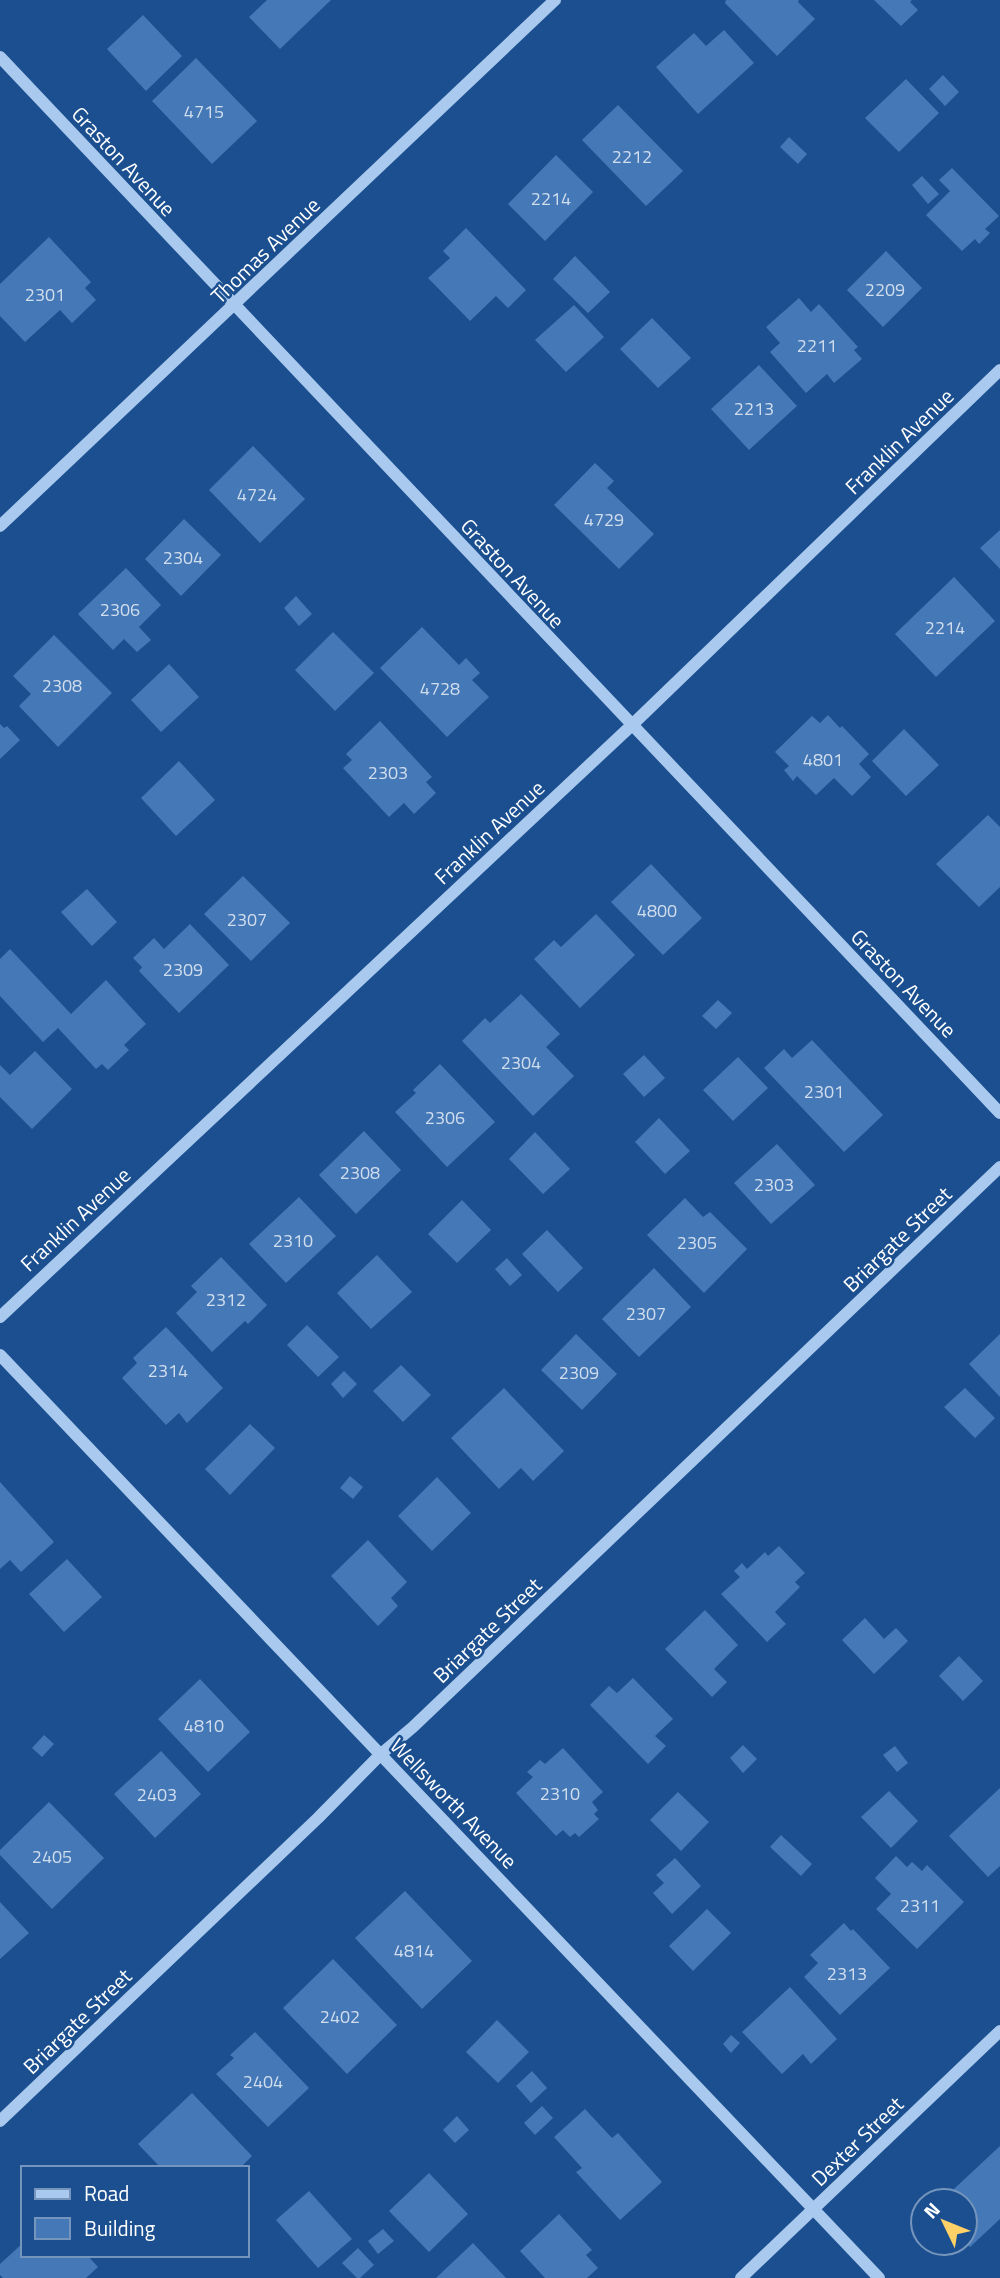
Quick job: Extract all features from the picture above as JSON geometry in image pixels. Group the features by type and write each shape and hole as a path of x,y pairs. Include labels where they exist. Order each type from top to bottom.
{"street":[{"name":"Thomas Avenue","path":"0,526 555,0"},
{"name":"Graston Avenue","path":"0,57 1000,1113"},
{"name":"Franklin Avenue","path":"0,1317 632,725 1000,370"},
{"name":"Briargate Street","path":"0,2121 318,1818 381,1754 413,1727 1000,1167"},
{"name":"Wellsworth Avenue","path":"0,1355 879,2278"},
{"name":"Dexter Street","path":"741,2278 1000,2031"}],"building":[{"path":"267,0 331,0 280,49 249,17"},
{"path":"726,0 799,0 815,19 777,56 725,3"},
{"path":"874,0 912,0 910,2 918,10 901,26"},
{"path":"143,15 182,56 146,91 107,49"},
{"path":"724,30 754,63 698,114 656,67 694,33 706,46"},
{"path":"196,58 257,121 212,164 152,101"},
{"path":"943,75 959,92 945,106 929,89"},
{"path":"906,79 939,113 899,152 865,118"},
{"path":"618,105 683,171 646,206 582,140"},
{"path":"789,137 807,154 798,164 780,147"},
{"path":"556,155 593,192 545,241 508,204"},
{"path":"952,168 999,216 985,229 990,233 979,244 975,239 962,251 926,215 950,191 939,180"},
{"path":"922,176 939,194 928,204 912,185"},
{"path":"466,228 526,290 508,308 496,296 470,321 428,278 450,258 443,251"},
{"path":"49,237 91,282 85,288 96,300 72,323 60,310 25,342 0,316 0,284"},
{"path":"886,251 922,288 883,327 847,290"},
{"path":"575,256 610,292 588,313 553,279"},
{"path":"799,298 811,312 819,304 858,347 854,350 862,359 834,383 827,374 806,393 770,352 780,343 766,327"},
{"path":"574,305 604,337 566,372 535,340"},
{"path":"652,318 691,358 658,388 620,349"},
{"path":"759,365 797,406 749,450 711,409"},
{"path":"253,446 305,499 260,543 209,490"},
{"path":"595,463 614,481 607,488 654,534 619,569 554,505"},
{"path":"184,519 221,555 181,596 145,559"},
{"path":"1000,530 1000,569 980,548"},
{"path":"126,568 161,605 139,627 151,640 137,652 124,639 113,650 78,614"},
{"path":"954,577 995,621 936,677 895,634"},
{"path":"296,596 312,614 299,626 284,608"},
{"path":"422,627 459,665 466,658 480,673 472,680 489,697 447,737 380,668"},
{"path":"333,632 374,673 335,711 295,670"},
{"path":"54,635 112,693 58,747 19,706 31,694 13,676"},
{"path":"169,664 199,697 161,732 131,700"},
{"path":"828,715 869,754 859,764 871,777 852,796 834,778 816,795 797,776 793,781 784,770 789,766 775,752 812,716 820,723"},
{"path":"380,721 432,777 426,782 436,793 414,814 404,803 389,817 343,768 352,760 346,754"},
{"path":"0,724 4,728 7,726 20,740 0,759"},
{"path":"904,729 939,765 906,796 872,761"},
{"path":"179,761 215,800 176,836 141,798"},
{"path":"988,815 1000,827 1000,887 979,907 936,864"},
{"path":"651,864 702,918 663,955 611,902"},
{"path":"243,876 290,923 251,961 204,914"},
{"path":"87,889 117,922 92,946 61,912"},
{"path":"596,914 635,955 580,1008 534,959 554,940 561,947"},
{"path":"190,924 229,965 179,1013 139,971 142,967 133,958 154,938 164,949"},
{"path":"10,949 71,1014 106,980 146,1024 124,1045 129,1050 108,1070 102,1064 96,1069 58,1028 43,1042 0,996 0,959"},
{"path":"521,994 560,1034 546,1047 574,1076 533,1116 462,1041 485,1018 490,1023"},
{"path":"718,1000 732,1013 716,1029 702,1016"},
{"path":"812,1040 883,1115 844,1152 764,1068 784,1049 792,1058"},
{"path":"35,1051 72,1089 32,1129 0,1097 0,1065 10,1075"},
{"path":"644,1055 665,1078 644,1097 623,1074"},
{"path":"738,1057 768,1088 733,1121 703,1090"},
{"path":"440,1064 495,1122 447,1167 395,1112 416,1093 413,1090"},
{"path":"659,1118 690,1151 665,1174 635,1142"},
{"path":"364,1131 401,1170 356,1214 319,1175"},
{"path":"535,1132 570,1169 543,1194 509,1159"},
{"path":"777,1144 815,1185 771,1224 734,1183"},
{"path":"299,1197 336,1236 286,1283 249,1244"},
{"path":"685,1198 703,1217 710,1212 747,1249 704,1293 647,1235"},
{"path":"462,1200 491,1230 457,1263 428,1234"},
{"path":"547,1230 583,1268 558,1292 522,1254"},
{"path":"377,1255 412,1292 371,1329 337,1293"},
{"path":"221,1257 267,1305 248,1324 245,1321 212,1352 176,1313 197,1292 191,1286"},
{"path":"507,1258 522,1275 510,1286 495,1269"},
{"path":"654,1268 691,1307 639,1357 602,1319"},
{"path":"307,1325 339,1357 318,1377 287,1345"},
{"path":"166,1327 223,1388 187,1423 179,1413 166,1425 122,1378 137,1363 133,1358"},
{"path":"576,1334 617,1374 582,1410 541,1370"},
{"path":"1000,1334 1000,1397 969,1364"},
{"path":"401,1365 431,1395 403,1422 373,1391"},
{"path":"344,1371 357,1384 343,1398 331,1384"},
{"path":"504,1388 564,1451 533,1481 521,1468 499,1489 451,1438"},
{"path":"965,1388 995,1418 975,1438 944,1407"},
{"path":"250,1424 275,1448 230,1495 205,1469"},
{"path":"350,1476 363,1487 353,1499 340,1488"},
{"path":"437,1477 471,1513 432,1551 398,1516"},
{"path":"0,1482 54,1542 21,1572 10,1560 0,1569"},
{"path":"368,1540 407,1582 391,1598 398,1606 378,1626 331,1576"},
{"path":"779,1546 805,1573 795,1582 800,1587 775,1612 786,1624 767,1642 721,1594 740,1577 734,1571 742,1563 747,1569 765,1552 768,1556"},
{"path":"67,1559 102,1597 64,1632 29,1594"},
{"path":"705,1610 738,1645 714,1669 727,1682 712,1697 665,1649"},
{"path":"865,1618 884,1639 896,1628 908,1641 874,1674 842,1640"},
{"path":"959,1656 983,1681 963,1701 939,1676"},
{"path":"633,1678 673,1719 655,1736 666,1746 648,1764 590,1705 609,1686 617,1693"},
{"path":"200,1679 250,1732 208,1772 158,1719"},
{"path":"44,1735 54,1744 42,1757 32,1748"},
{"path":"743,1745 757,1759 743,1773 730,1758"},
{"path":"895,1746 908,1763 897,1772 883,1755"},
{"path":"563,1748 603,1792 592,1802 598,1810 594,1814 599,1819 579,1837 575,1833 570,1837 563,1830 556,1836 516,1793 533,1777 527,1772 540,1760 545,1764"},
{"path":"161,1751 201,1794 155,1838 114,1794"},
{"path":"1000,1788 1000,1866 988,1877 949,1836"},
{"path":"889,1791 918,1821 891,1848 861,1817"},
{"path":"678,1792 709,1822 681,1851 650,1820"},
{"path":"49,1802 104,1858 52,1909 0,1855 0,1850"},
{"path":"781,1835 812,1864 801,1876 770,1847"},
{"path":"896,1856 907,1867 912,1862 922,1871 927,1865 964,1902 917,1949 876,1909 891,1894 875,1878"},
{"path":"675,1858 701,1886 672,1914 653,1893 664,1883 656,1875"},
{"path":"405,1891 472,1961 422,2009 355,1938"},
{"path":"0,1902 29,1933 0,1959"},
{"path":"707,1909 731,1933 693,1971 669,1946"},
{"path":"844,1923 890,1968 840,2015 804,1977 818,1963 810,1955"},
{"path":"333,1959 397,2025 347,2074 283,2008"},
{"path":"790,1987 837,2039 811,2064 803,2054 782,2074 742,2032"},
{"path":"497,2020 529,2052 498,2083 466,2052"},
{"path":"255,2032 309,2088 268,2127 216,2074 234,2058 230,2055"},
{"path":"731,2035 740,2043 731,2053 723,2044"},
{"path":"532,2071 547,2088 531,2103 516,2086"},
{"path":"192,2093 252,2156 242,2166 159,2166 138,2144"},
{"path":"542,2106 553,2118 535,2135 524,2123"},
{"path":"585,2109 612,2138 618,2133 662,2182 620,2220 576,2172 582,2168 554,2137"},
{"path":"457,2116 469,2130 455,2143 443,2130"},
{"path":"1000,2146 1000,2219 979,2239 979,2187 956,2187"},
{"path":"429,2173 468,2214 429,2252 389,2211"},
{"path":"309,2191 352,2239 318,2268 276,2220"},
{"path":"559,2214 592,2250 586,2255 598,2268 587,2278 545,2278 520,2251"},
{"path":"383,2229 394,2241 378,2254 368,2241"},
{"path":"473,2243 506,2278 436,2278"},
{"path":"21,2245 21,2257 89,2257 98,2267 86,2278 3,2278 0,2275 0,2264"},
{"path":"358,2248 374,2265 360,2278 342,2263"}]}
